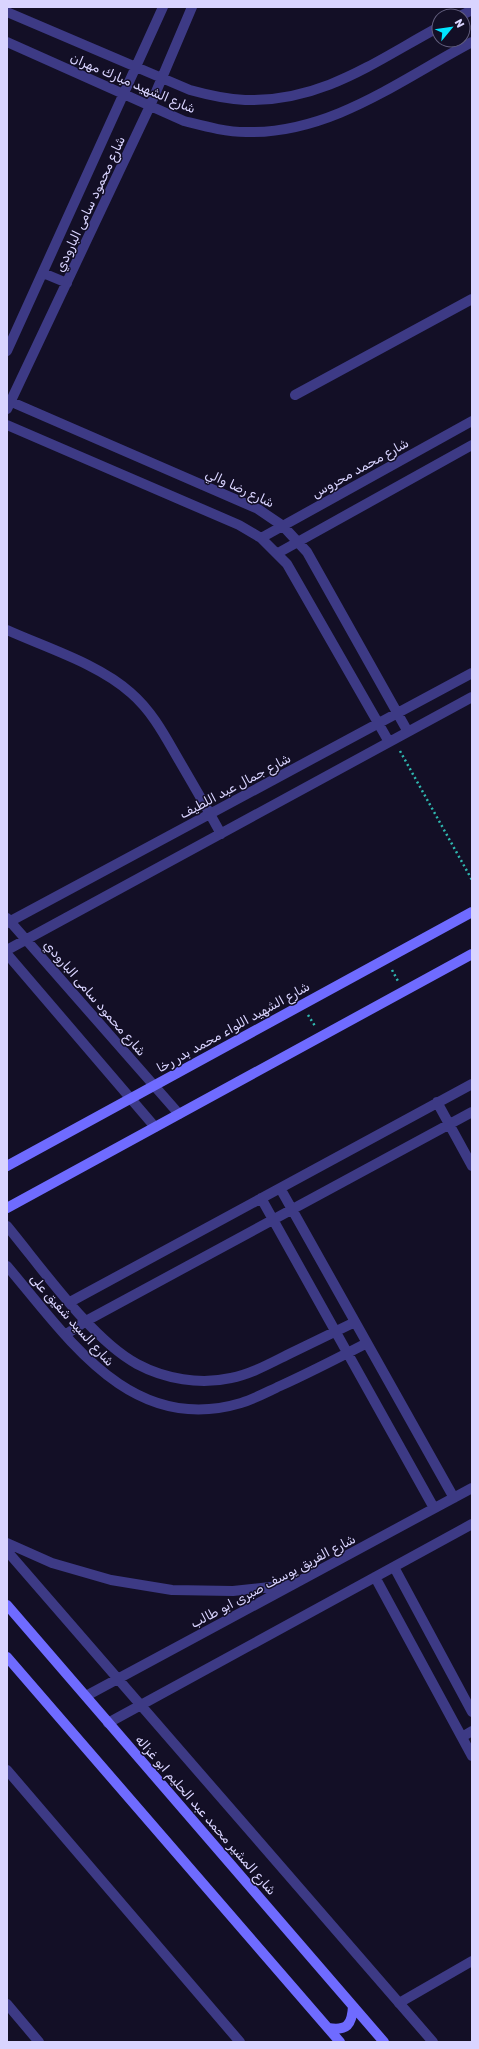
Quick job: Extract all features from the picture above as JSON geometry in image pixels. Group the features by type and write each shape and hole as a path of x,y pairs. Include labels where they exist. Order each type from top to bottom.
{"street":[{"name":"شارع محمود سامى البارودي","path":"7,351 125,95 163,7"},
{"name":"شارع محمود سامى البارودي","path":"8,404 67,283 150,106 192,7"},
{"name":"شارع الشهيد مبارك مهران","path":"7,12 190,90 230,98 270,100 297,96 348,78 431,31"},
{"name":"شارع الشهيد مبارك مهران","path":"7,42 184,121 214,129 246,132 278,131 309,125 339,115 472,42"},
{"path":"43,273 67,283"},
{"path":"295,395 472,299"},
{"name":"شارع رضا والي","path":"8,404 258,508 284,526 307,552 408,732"},
{"name":"شارع محمد محروس","path":"261,538 472,421"},
{"path":"7,424 239,525 261,538 278,553 294,575 378,723 391,741"},
{"path":"278,553 472,445"},
{"path":"7,630 88,666 110,678 131,693 149,712 164,733 221,834"},
{"name":"شارع جمال عبد اللطيف","path":"8,921 472,673"},
{"path":"7,950 472,697"},
{"name":"شارع الشهيد اللواء محمد بدر رخا","path":"7,1166 472,912"},
{"name":"شارع محمود سامى البارودي","path":"8,921 27,940 179,1114"},
{"path":"7,954 155,1128"},
{"path":"7,1208 472,954"},
{"path":"70,1302 472,1084"},
{"path":"437,1102 472,1166"},
{"path":"65,1335 86,1321 472,1112"},
{"path":"280,1188 454,1498"},
{"path":"261,1198 434,1508"},
{"name":"شارع السيد شفيق على","path":"7,1226 86,1321 114,1347 136,1364 176,1378 203,1381 231,1378 258,1369 355,1322"},
{"name":"شارع السيد شفيق على","path":"7,1266 65,1335 105,1376 125,1390 147,1400 170,1407 194,1410 218,1408 242,1403 367,1343"},
{"name":"شارع الفريق يوسف صبرى ابو طالب","path":"86,1696 472,1488"},
{"path":"108,1722 472,1524"},
{"path":"7,1543 52,1563 111,1580 172,1590 233,1591 294,1584"},
{"path":"7,1551 433,2042"},
{"path":"394,1567 472,1712"},
{"path":"375,1577 472,1756"},
{"name":"شارع المشير محمد عبد الحليم ابو غزاله","path":"7,1605 384,2042"},
{"path":"7,1657 340,2042"},
{"path":"462,1737 472,1731"},
{"path":"7,1770 240,2042"},
{"path":"399,2003 472,1961"},
{"path":"7,2004 39,2042"},
{"path":"328,2028 338,2029 347,2026 353,2017 353,2006"}],"path":[{"path":"391,741 472,880"},
{"path":"386,958 404,992"},
{"path":"303,1004 320,1037"}]}
